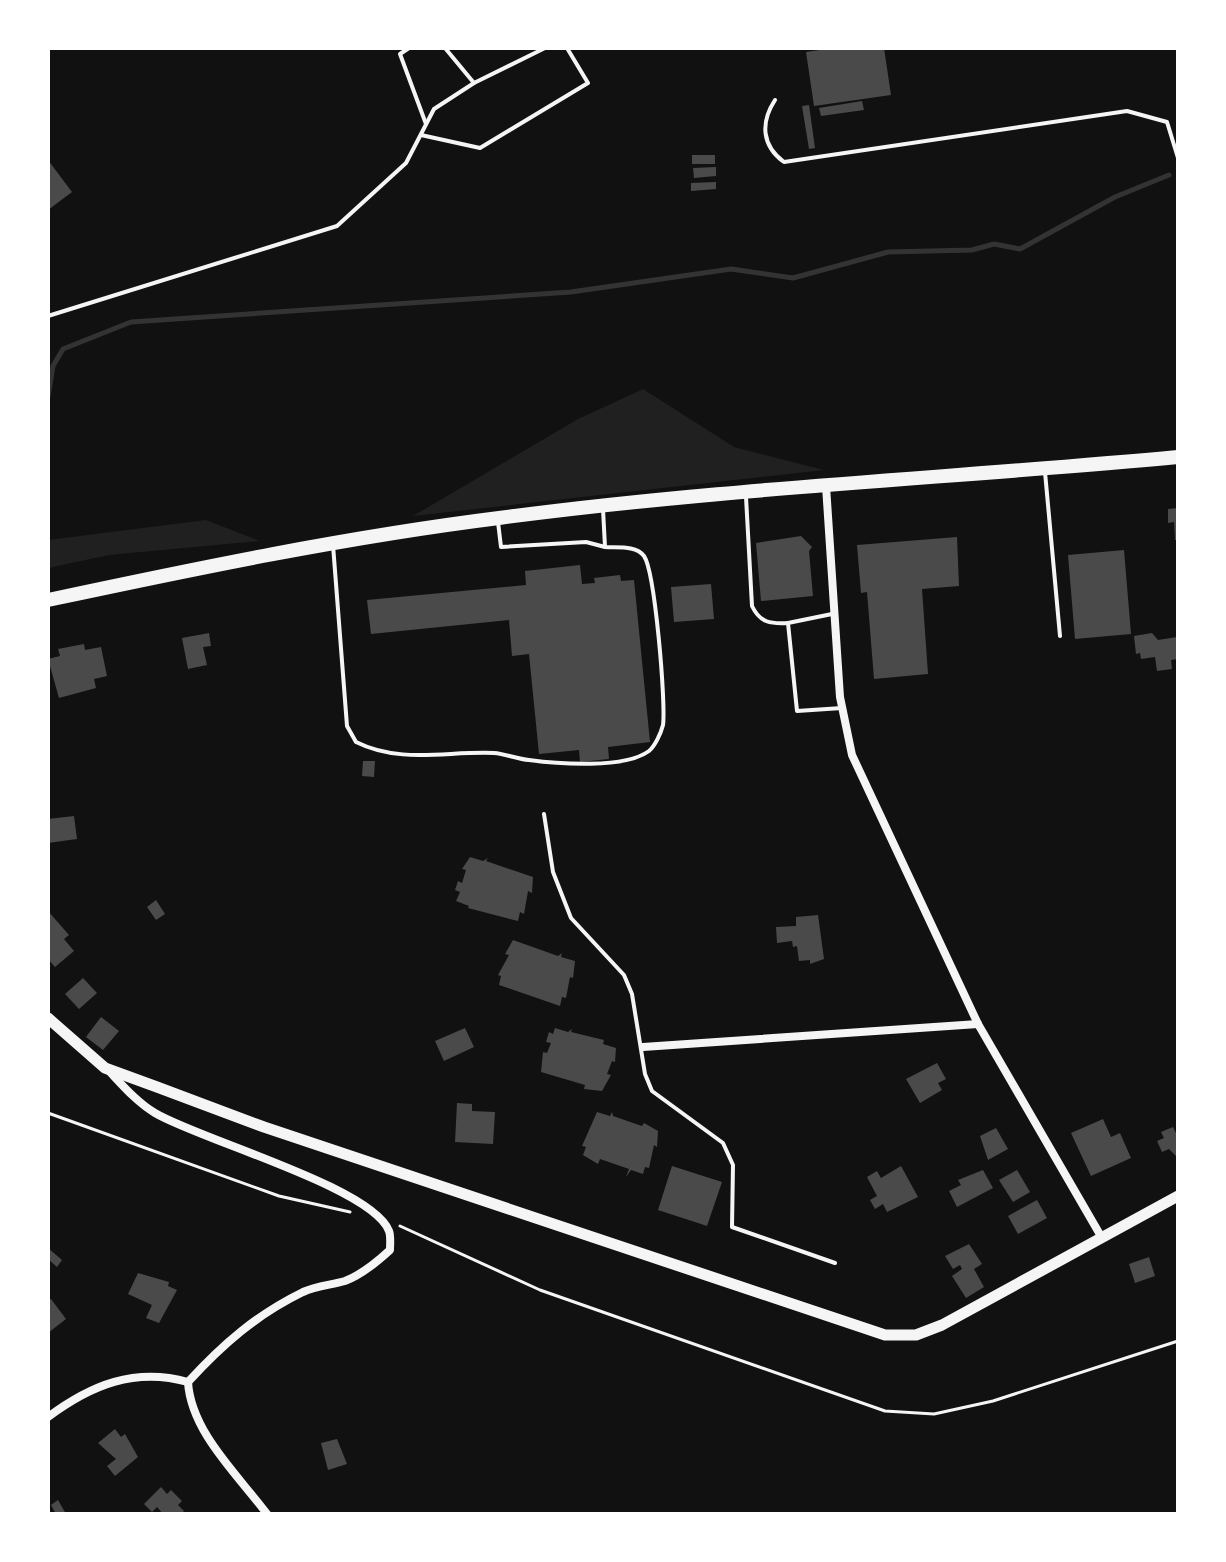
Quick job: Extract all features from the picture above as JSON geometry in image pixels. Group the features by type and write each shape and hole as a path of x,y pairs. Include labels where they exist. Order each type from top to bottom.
{"highway":[{"path":"48,600 333,543 498,518 746,493 1178,457"}],"street":[{"path":"826,486 842,708 863,783 978,1024 1102,1238"},
{"path":"48,1018 156,1114 268,1158 350,1199 380,1219 390,1232 390,1250 378,1262 347,1280 307,1290 257,1317 226,1341 188,1382 189,1402 198,1421 267,1514"},
{"path":"643,1047 978,1024"},
{"path":"105,1068 264,1127 885,1335 916,1335 942,1325 1178,1196"},
{"path":"48,1417 72,1399 112,1380 160,1374 188,1382"}],"lane":[{"path":"409,48 400,54 426,124"},
{"path":"445,48 474,83"},
{"path":"48,316 337,226 406,163 434,109 474,83 545,48"},
{"path":"421,135 480,148 588,83 567,48"},
{"path":"775,100 766,120 765,133 775,155 784,162 1127,111 1167,122 1178,158"},
{"path":"1045,469 1060,636"},
{"path":"746,493 752,606 757,617 766,622 788,623 835,614"},
{"path":"603,506 605,547"},
{"path":"333,543 347,726 356,742 395,755 503,754 577,765 641,755 656,742 663,726 658,637 648,565 643,554 633,548 605,547 586,542 501,547 498,518"},
{"path":"788,623 797,711 842,708"},
{"path":"544,814 547,847 571,918 624,975 632,994 645,1074 652,1091 723,1143 733,1165 732,1227 835,1263"}],"path":[{"path":"48,1113 279,1196 380,1219 416,1232 540,1290 885,1411 934,1414 993,1401 1178,1341"}],"shaded area":[{"path":"643,389 734,447 824,470 413,516 578,419"},
{"path":"206,520 260,541 109,555 48,568 48,540"}],"building":[{"path":"833,48 884,48 891,95 814,106 806,52"},
{"path":"862,101 864,110 821,116 819,108"},
{"path":"809,105 815,148 809,149 802,106"},
{"path":"692,155 715,155 715,164 692,164"},
{"path":"48,160 72,192 48,210"},
{"path":"716,167 716,176 694,178 693,168"},
{"path":"716,182 716,189 691,191 691,183"},
{"path":"1178,508 1178,540 1175,540 1174,522 1168,523 1168,509"},
{"path":"801,536 812,547 809,551 813,596 761,601 756,543"},
{"path":"957,537 959,586 922,589 928,674 874,679 867,592 861,593 857,545"},
{"path":"1124,550 1131,634 1075,639 1068,555"},
{"path":"580,565 582,584 595,583 594,578 620,575 621,581 634,580 650,742 608,747 609,759 580,762 579,750 539,754 529,654 512,656 509,620 371,634 367,600 526,585 525,571"},
{"path":"711,584 714,619 674,622 671,587"},
{"path":"209,633 211,646 203,647 207,665 188,669 182,638"},
{"path":"1152,633 1158,640 1177,637 1178,659 1171,660 1172,669 1157,671 1155,657 1141,659 1140,653 1136,654 1134,636"},
{"path":"84,644 85,650 101,647 107,676 94,679 96,688 59,698 48,659 60,656 58,649"},
{"path":"363,761 375,761 374,777 362,776"},
{"path":"74,816 77,839 48,843 48,819"},
{"path":"470,857 483,861 488,858 486,861 533,877 532,893 528,891 524,914 520,912 518,921 468,908 456,901 460,892 455,890 458,881 462,883 466,870 462,869"},
{"path":"156,900 165,914 156,920 147,907"},
{"path":"48,911 69,935 64,939 74,951 55,967 48,959"},
{"path":"818,915 824,959 810,964 810,960 799,961 797,946 793,947 792,941 777,943 776,927 796,926 796,917"},
{"path":"513,940 558,956 562,953 561,957 575,961 573,978 570,977 566,998 562,997 560,1006 499,985 501,976 498,975"},
{"path":"83,978 97,993 79,1009 65,994"},
{"path":"101,1017 119,1031 103,1050 86,1037"},
{"path":"465,1028 474,1047 444,1061 435,1041"},
{"path":"555,1028 568,1032 572,1029 571,1032 604,1040 603,1044 616,1048 615,1062 612,1061 607,1074 611,1075 602,1091 584,1089 585,1085 541,1072 543,1052 547,1053 551,1043 546,1042 549,1032 553,1034"},
{"path":"937,1063 946,1079 938,1083 942,1090 920,1103 906,1079"},
{"path":"457,1103 472,1104 472,1111 495,1112 493,1144 455,1142"},
{"path":"597,1112 610,1116 612,1112 613,1116 642,1126 644,1123 658,1131 657,1147 654,1145 649,1168 645,1167 643,1174 631,1170 626,1177 629,1169 600,1159 598,1164 583,1155 586,1147 582,1146"},
{"path":"1103,1119 1111,1137 1120,1133 1131,1158 1091,1176 1071,1133"},
{"path":"1173,1127 1178,1137 1178,1158 1169,1149 1162,1152 1157,1141 1164,1138 1161,1132"},
{"path":"996,1128 1008,1149 988,1160 980,1136"},
{"path":"672,1166 722,1182 707,1226 658,1210"},
{"path":"901,1166 918,1197 887,1212 883,1204 875,1209 870,1200 877,1196 867,1177 877,1171 881,1178"},
{"path":"983,1170 993,1188 957,1207 949,1191 961,1185 958,1180"},
{"path":"1017,1170 1030,1192 1013,1202 999,1180"},
{"path":"1037,1200 1047,1218 1018,1234 1008,1216"},
{"path":"969,1244 982,1264 974,1269 984,1287 966,1298 952,1276 962,1269 960,1265 953,1269 945,1256"},
{"path":"48,1248 62,1260 57,1267 48,1259"},
{"path":"1149,1257 1155,1276 1135,1283 1129,1264"},
{"path":"138,1273 169,1282 168,1286 177,1290 159,1323 146,1318 152,1305 128,1294"},
{"path":"51,1299 66,1319 48,1333 48,1301"},
{"path":"115,1429 121,1437 125,1434 138,1457 115,1476 107,1466 116,1459 98,1443"},
{"path":"337,1439 347,1464 328,1470 321,1443"},
{"path":"161,1487 167,1494 171,1490 182,1501 178,1505 184,1511 181,1514 163,1514 157,1507 152,1512 144,1504"},
{"path":"58,1500 66,1514 56,1514 51,1505"}],"waterway":[{"path":"48,397 53,366 63,349 131,322 571,292 731,269 793,278 888,252 972,250 994,244 1020,249 1115,197 1169,175"}]}
